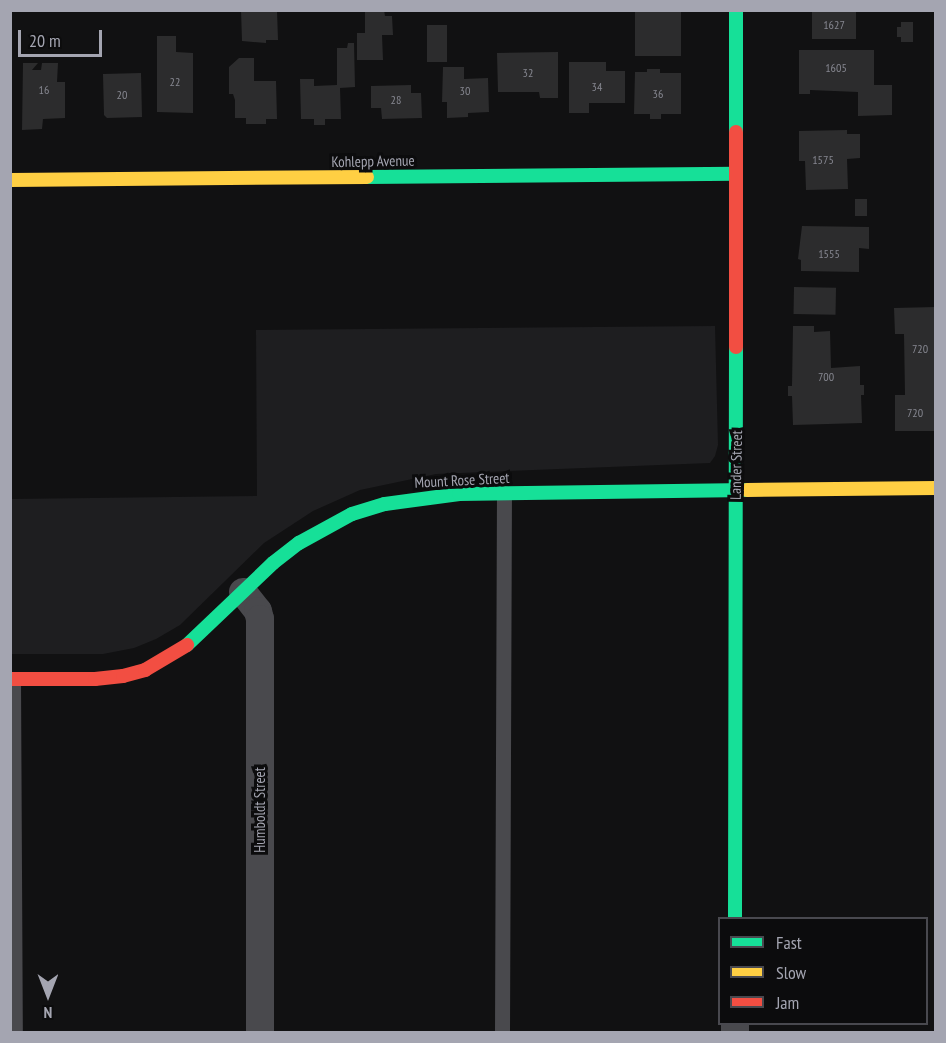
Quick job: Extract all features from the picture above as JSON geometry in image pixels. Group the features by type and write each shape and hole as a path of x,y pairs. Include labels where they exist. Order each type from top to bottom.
{"street":[{"name":"Lander Street","path":"735,917 736,10"},
{"name":"Kohlepp Avenue","path":"10,180 736,174"},
{"name":"Mount Rose Street","path":"12,679 95,679 123,676 145,670 190,643 273,563 299,543 352,514 385,504 426,496 504,493 936,488"},
{"name":"Humboldt Street","path":"243,592 258,611 260,619 260,1032"}],"lane":[{"path":"502,1032 504,493"},
{"path":"12,679 15,1032"}],"shaded area":[{"path":"715,326 718,445 710,463 436,474 360,490 313,511 264,543 180,625 156,639 134,648 103,654 11,654 11,499 257,496 256,330"}],"building":[{"path":"241,10 277,10 278,40 266,40 266,43 242,41"},
{"path":"365,10 384,10 385,16 392,16 393,35 382,35 383,60 357,60 357,33 365,33"},
{"path":"635,10 681,10 681,56 635,56"},
{"path":"812,10 856,10 856,39 812,39"},
{"path":"901,22 913,22 913,42 901,42 901,37 897,37 897,27 901,27"},
{"path":"427,25 447,25 447,62 427,62"},
{"path":"157,36 176,36 176,52 193,53 193,113 157,112"},
{"path":"348,43 354,43 355,87 340,88 341,119 325,119 325,125 314,125 314,119 301,119 300,79 314,79 314,86 337,85 337,48 347,48"},
{"path":"799,50 874,50 874,85 892,85 892,115 858,116 858,92 810,90 810,94 799,94"},
{"path":"558,52 558,98 540,98 539,92 498,92 497,53"},
{"path":"239,58 254,58 254,81 276,81 277,119 266,119 266,124 246,124 246,118 235,118 235,100 233,94 229,94 229,67"},
{"path":"569,62 606,62 606,71 625,71 625,103 589,103 589,113 569,113"},
{"path":"23,63 38,63 32,70 41,70 42,63 58,63 57,82 65,82 65,118 43,119 42,129 22,130"},
{"path":"443,67 464,67 464,79 488,78 489,112 468,113 468,117 447,118 447,102 442,102"},
{"path":"647,69 660,69 660,73 681,73 681,114 661,114 661,119 650,119 650,114 634,114 635,72 647,72"},
{"path":"141,73 142,117 107,118 104,115 103,74"},
{"path":"411,85 411,93 421,93 422,118 382,119 381,108 371,108 371,86"},
{"path":"847,130 847,134 860,134 860,158 847,159 848,189 806,190 805,161 799,161 799,131"},
{"path":"855,199 867,199 867,216 855,216"},
{"path":"802,226 869,227 869,249 859,248 859,272 801,271 801,260 798,259"},
{"path":"794,287 836,288 836,315 794,314"},
{"path":"936,307 936,431 895,431 895,395 905,395 904,334 895,334 894,308"},
{"path":"793,326 814,326 814,332 830,331 831,368 860,366 860,385 864,385 864,395 861,395 862,423 793,425 792,396 788,396 788,386 792,386"}],"traffic: fast":[{"path":"736,10 736,132"},
{"path":"367,177 736,174"},
{"path":"735,917 736,347"},
{"path":"187,645 273,563 299,543 352,514 385,504 459,494 747,490"}],"traffic: slow":[{"path":"10,180 367,177"},
{"path":"747,490 936,488"}],"traffic: jam":[{"path":"736,132 736,347"},
{"path":"10,679 95,679 123,676 145,670 187,645"}]}
